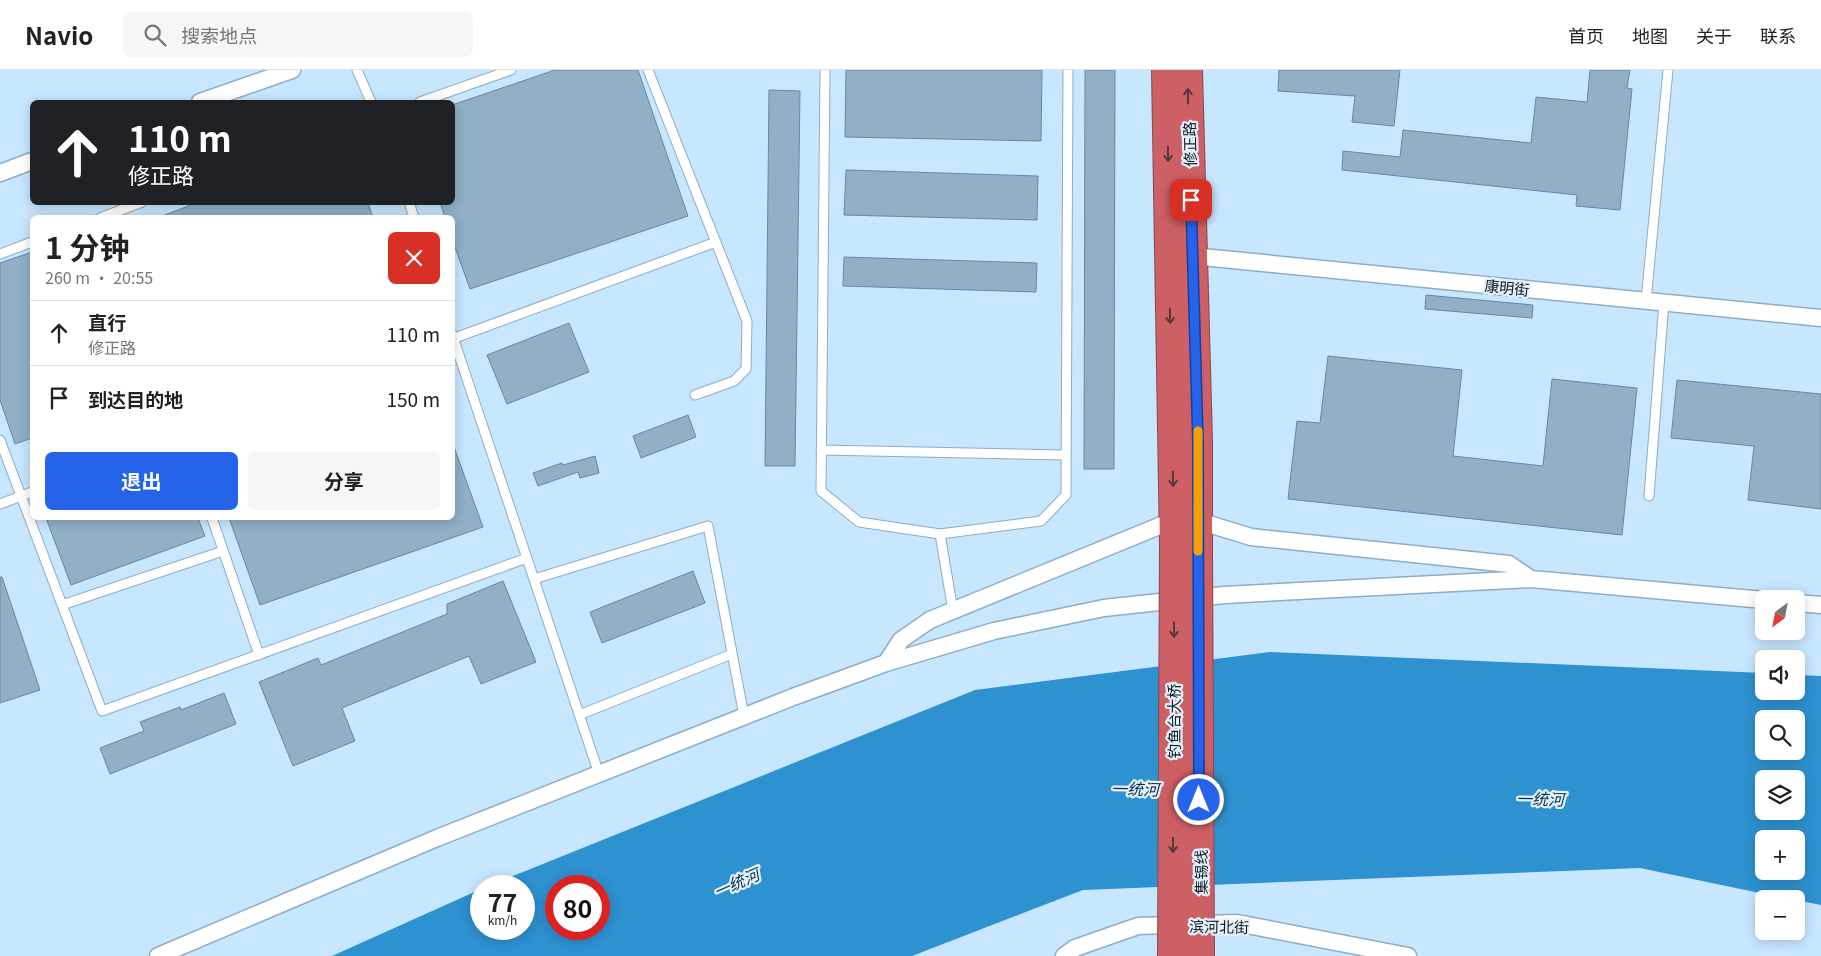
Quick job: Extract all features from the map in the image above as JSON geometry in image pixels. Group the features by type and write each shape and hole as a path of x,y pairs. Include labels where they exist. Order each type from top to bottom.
{"highway":[{"name":"修正路","path":"1166,70 1186,534"},
{"name":"修正路","path":"1186,534 1198,442 1188,70"},
{"name":"钓鱼台大桥","path":"1172,956 1186,534"},
{"name":"集锡线","path":"1186,534 1200,956"}],"street":[{"path":"206,100 292,70"},
{"path":"0,173 30,162"},
{"name":"康明街","path":"1192,256 1821,318"},
{"path":"886,663 901,640 930,620 1186,534 1251,537 1509,564 1530,579"},
{"path":"158,956 437,838 744,716 886,663 994,631 1104,608 1229,594 1530,579 1755,599"},
{"path":"1805,604 1821,605"},
{"name":"滨河北街","path":"1064,956 1075,948 1138,926 1237,923 1408,956"}],"lane":[{"path":"357,70 370,100"},
{"path":"426,100 511,70"},
{"path":"648,70 747,321 746,369 734,381 695,395"},
{"path":"825,70 821,491 858,522 940,534 1041,521 1066,495 1068,70"},
{"path":"1646,301 1668,70"},
{"path":"109,215 134,205"},
{"path":"455,336 716,242"},
{"path":"0,254 30,243"},
{"path":"1649,496 1664,302"},
{"path":"455,343 599,774"},
{"path":"0,440 30,520"},
{"path":"821,450 1066,455"},
{"path":"0,504 30,493"},
{"path":"30,520 102,711 527,558"},
{"path":"213,520 258,655"},
{"path":"534,579 708,526 744,716"},
{"path":"940,534 953,611"},
{"path":"62,605 223,551"},
{"path":"579,715 732,654"}],"water":[{"name":"一统河","path":"1270,652 1755,673 1755,700 1805,700 1805,675 1821,676 1821,905 1805,902 1805,890 1755,890 1755,892 1640,868 1083,890 912,956 332,956 470,894 470,940 535,940 535,875 515,875 975,690"}],"building":[{"path":"555,70 638,70 688,216 470,289 455,247 455,215 444,215 441,205 455,205 455,104"},
{"path":"846,70 1042,70 1041,141 845,137"},
{"path":"1085,70 1115,70 1114,469 1084,469"},
{"path":"1279,70 1400,70 1394,126 1352,122 1355,96 1278,91"},
{"path":"1590,70 1630,70 1627,88 1632,89 1620,210 1576,206 1577,195 1342,170 1343,151 1400,157 1403,130 1531,143 1536,97 1587,102"},
{"path":"769,90 800,91 795,466 765,466"},
{"path":"846,170 1038,176 1037,220 844,215"},
{"path":"191,205 369,205 372,215 165,215"},
{"path":"30,253 30,439 15,444 0,400 0,263"},
{"path":"844,257 1037,263 1036,292 843,286"},
{"path":"1426,295 1533,305 1532,318 1425,309"},
{"path":"569,323 589,372 507,404 487,355"},
{"path":"1328,356 1462,370 1453,456 1543,466 1552,379 1637,388 1622,535 1288,499 1297,421 1320,423"},
{"path":"1677,380 1821,394 1821,509 1748,500 1754,446 1671,438"},
{"path":"688,415 696,437 641,458 633,436"},
{"path":"455,450 483,527 260,605 230,520 455,520"},
{"path":"595,456 599,473 580,478 578,472 538,486 533,473 562,463 563,465"},
{"path":"47,520 199,520 205,536 71,585"},
{"path":"693,571 705,603 602,643 590,612"},
{"path":"0,577 2,577 40,690 0,703"},
{"path":"503,581 536,662 481,684 469,656 342,708 355,741 293,766 259,682 318,658 321,665 447,614 447,604"},
{"path":"224,693 236,724 110,774 100,748 144,731 140,722 180,707 181,710"}],"slow traffic":[{"path":"1198,431 1198,551"}],"route":[{"path":"1191,200 1198,442 1199,800"}]}
